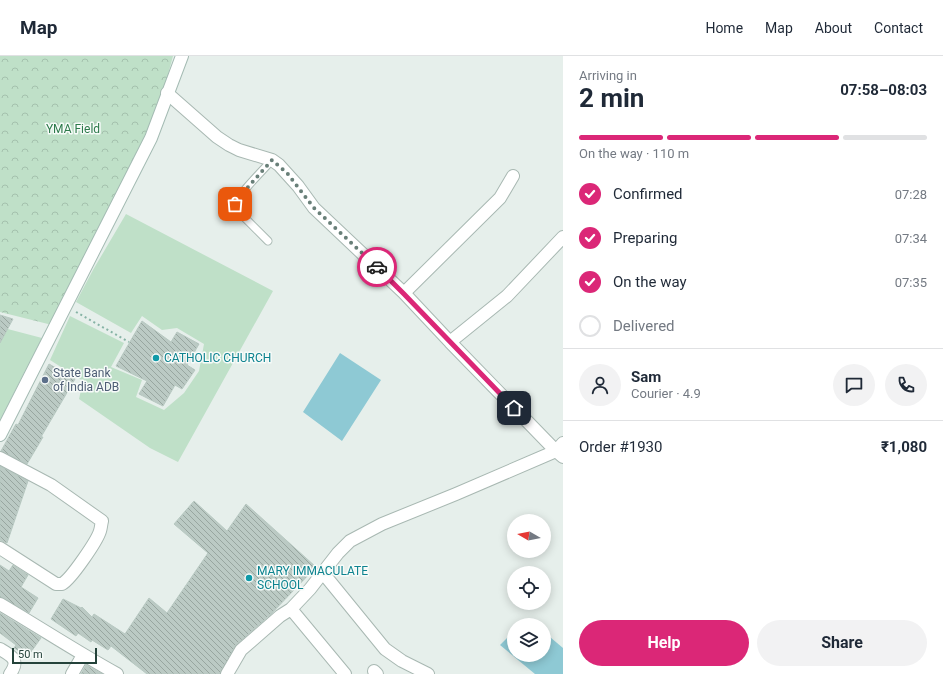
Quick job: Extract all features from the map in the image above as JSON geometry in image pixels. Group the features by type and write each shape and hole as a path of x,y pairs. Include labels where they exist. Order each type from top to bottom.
{"street":[{"path":"0,435 151,138 182,56"},
{"path":"167,93 217,137 239,150 256,157 272,160 287,173 314,208 404,294 450,342 561,450 382,524 350,541 291,609 280,616 241,650 227,674"},
{"path":"404,294 500,198 513,176"},
{"path":"450,342 507,296 563,237"},
{"path":"0,458 50,485 102,522 100,532 83,559 67,580 62,584 56,584 0,548"},
{"path":"323,573 385,649 402,661 428,674"},
{"path":"0,604 117,674"},
{"path":"291,609 345,674"},
{"path":"0,649 11,656 14,661 14,666 10,674"},
{"path":"72,674 83,655"}],"lane":[{"path":"268,241 238,211 235,204 236,200 272,160"}],"path":[{"path":"66,307 129,342"}],"green space":[{"name":"YMA Field","path":"0,56 173,56 151,138 56,326 0,312"},
{"path":"126,214 273,291 178,462 150,448 79,399 83,381 50,360 70,316 124,343 111,367 142,380 136,397 164,410 184,393 199,371 204,344 177,328 162,330 142,316 131,333 76,302"},
{"path":"0,327 42,338 0,420"}],"water":[{"path":"340,353 381,380 342,441 303,412"},
{"path":"507,638 507,651 500,645"},
{"path":"551,638 563,648 563,674 535,674 521,662 551,662"}],"building":[{"path":"0,315 13,319 0,343"},
{"name":"CATHOLIC CHURCH","path":"142,321 171,342 177,332 199,344 187,365 195,370 182,389 175,385 163,406 139,394 147,381 116,366"},
{"path":"49,364 75,379 27,464 1,451 16,424 18,425"},
{"path":"0,466 28,481 7,543 0,540"},
{"name":"MARY IMMACULATE SCHOOL","path":"194,501 227,531 246,504 316,567 271,614 236,645 220,674 147,674 111,646 108,650 92,640 91,642 78,633 76,636 51,619 63,599 81,608 82,607 92,617 94,614 125,634 149,598 167,613 208,553 174,524"},
{"path":"0,565 9,571 13,565 28,575 21,587 38,598 29,613 0,597"},
{"path":"0,613 41,638 28,656 14,648 16,645 0,633"},
{"path":"86,665 98,672 102,674 81,674"}],"way so far":[{"path":"235,204 236,200 272,160 287,173 314,208 377,267"}],"place":[{"name":"CATHOLIC CHURCH","path":"156,358"},
{"name":"State Bank of India ADB","path":"45,380"},
{"name":"MARY IMMACULATE SCHOOL","path":"249,578"}],"route":[{"path":"377,267 514,408"}]}
